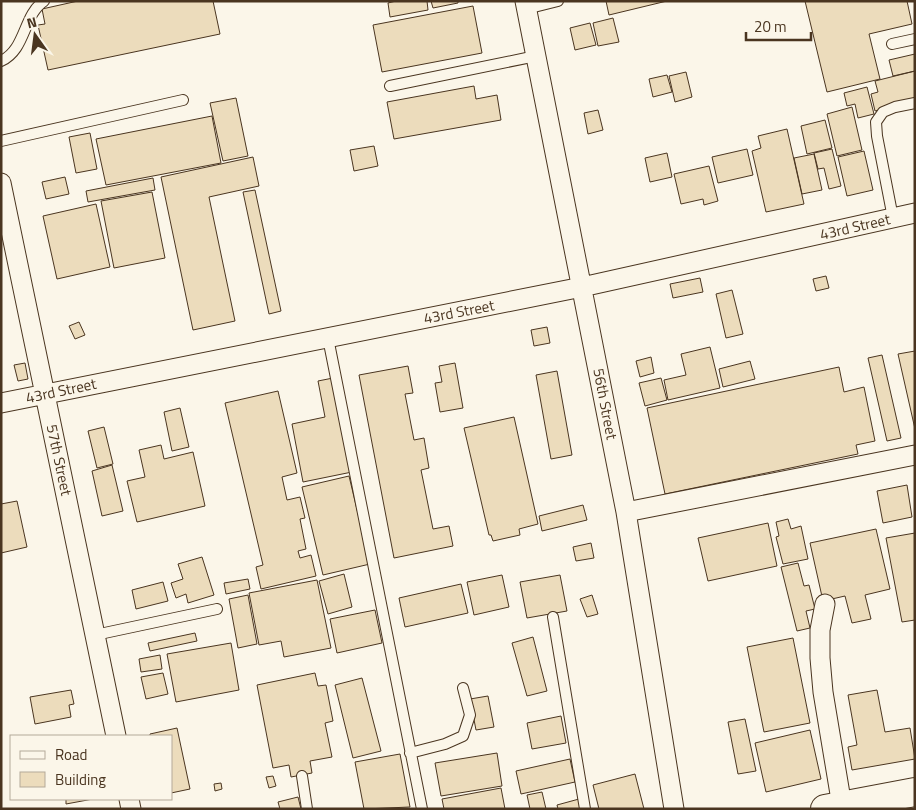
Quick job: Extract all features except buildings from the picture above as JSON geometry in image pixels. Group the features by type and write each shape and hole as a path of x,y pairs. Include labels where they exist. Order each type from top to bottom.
{"main road":[{"path":"833,807 915,792"}],"street":[{"name":"56th Street","path":"525,5 626,512 674,809"},
{"name":"57th Street","path":"1,184 116,735"},
{"name":"43rd Street","path":"1,403 582,287 915,213"},
{"path":"626,512 915,455"},
{"path":"826,604 820,630 820,658 833,807"}],"lane":[{"path":"1,60 9,57 16,49 37,6 44,1"},
{"path":"525,5 558,1"},
{"path":"892,44 915,39"},
{"path":"390,86 536,56"},
{"path":"1,141 183,100"},
{"path":"893,218 876,122 883,112 895,107 915,103"},
{"path":"328,338 422,809"},
{"path":"95,635 217,609"},
{"path":"553,617 585,809"},
{"path":"410,753 445,744 463,736 470,716 463,688"},
{"path":"302,776 307,809"}]}
